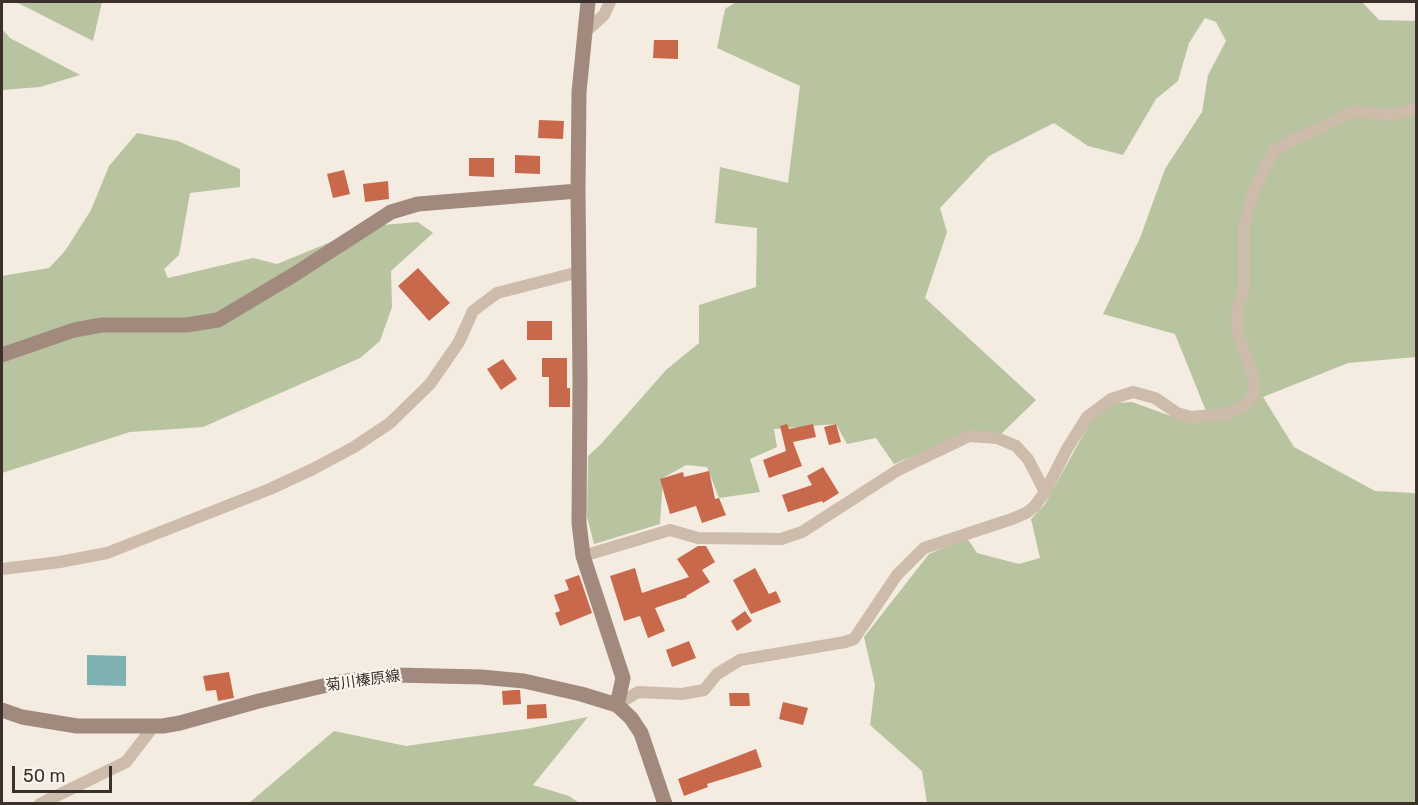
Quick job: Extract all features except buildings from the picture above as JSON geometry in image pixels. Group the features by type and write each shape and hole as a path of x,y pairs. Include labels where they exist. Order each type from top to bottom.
{"street":[{"path":"588,2 579,92 579,523 583,556 623,678 617,705"},
{"path":"584,33 604,15 610,2"},
{"path":"617,705 638,692 682,694 704,690 717,674 740,660 854,639 897,575 924,548 1012,519 1034,507 1045,492 1067,449 1087,417 1112,399 1133,392 1155,398 1177,413 1191,417 1227,414 1248,403 1253,395 1255,383 1237,330 1237,312 1244,288 1244,227 1254,190 1274,152 1292,140 1320,129 1353,111 1389,115 1416,109"},
{"path":"2,355 74,330 102,325 186,325 218,320 391,212 418,204 578,192"},
{"path":"2,569 60,562 107,553 270,489 313,469 354,447 390,423 422,392 459,342 473,310 497,293 579,272"},
{"path":"583,556 670,530 698,538 781,539 802,532 898,471 969,436 997,438 1016,446 1028,459 1045,492"},
{"name":"菊川榛原線","path":"2,710 22,717 77,726 153,727 180,723 259,700 340,682 395,675 481,676 524,681 617,705"},
{"path":"617,705 631,718 641,733 665,804"},
{"path":"40,804 126,762 153,727"}],"green space":[{"path":"16,2 102,2 93,41"},
{"path":"736,2 1362,2 1379,20 1416,21 1416,357 1348,363 1263,397 1294,447 1375,491 1414,493 1416,496 1416,803 927,803 922,771 870,725 875,685 864,637 929,554 967,538 977,553 1019,564 1040,558 1031,519 1045,504 1093,417 1115,403 1132,402 1190,423 1210,421 1175,334 1103,314 1140,238 1165,169 1202,112 1208,75 1226,41 1216,22 1205,18 1189,43 1178,81 1156,99 1123,155 1088,146 1054,123 989,156 940,208 947,232 925,298 1036,400 999,436 969,433 894,464 876,438 847,444 836,424 774,429 777,447 750,459 760,492 719,498 707,467 686,465 663,478 660,524 594,544 587,517 588,456 666,370 699,343 699,305 756,287 757,228 715,223 720,167 788,183 800,86 717,48 725,9"},
{"path":"2,29 10,38 80,75 40,87 2,90"},
{"path":"137,133 178,141 240,169 240,187 190,193 179,255 164,269 168,278 253,258 277,264 370,226 418,222 433,233 391,271 392,307 380,341 360,358 203,427 130,432 2,473 2,276 49,268 65,251 91,210 109,166"},
{"path":"588,717 533,785 569,796 579,803 249,803 334,731 406,746 526,729"}],"water":[{"path":"87,655 126,656 126,686 87,685"}]}
